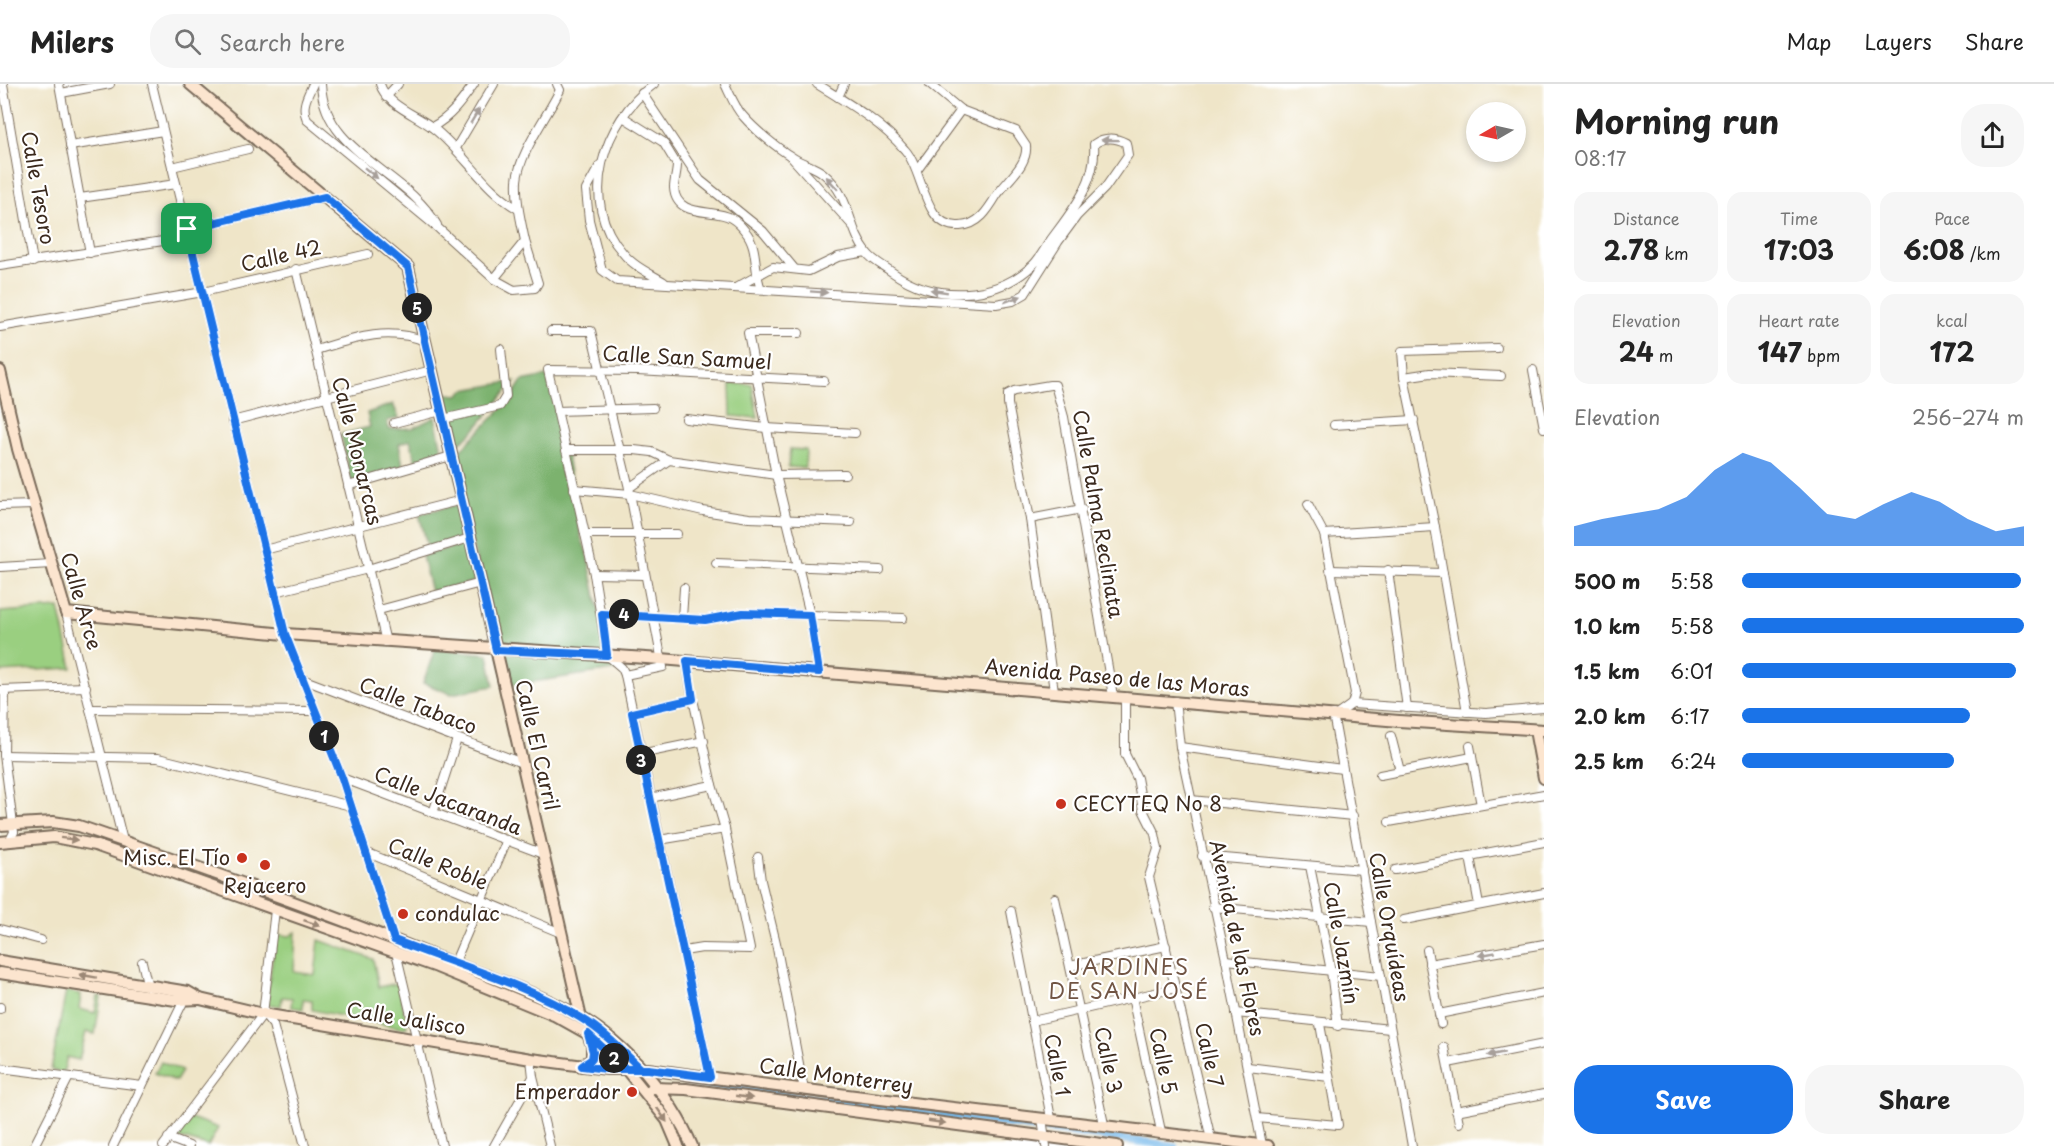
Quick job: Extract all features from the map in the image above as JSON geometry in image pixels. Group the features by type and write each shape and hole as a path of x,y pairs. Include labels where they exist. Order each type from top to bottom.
{"main road":[{"name":"Calle El Carril","path":"190,84 408,267 581,1018"},
{"name":"Calle Arce","path":"0,371 18,449 66,613"},
{"name":"Avenida Paseo de las Moras","path":"66,613 285,634 496,650 661,659 1399,721 1539,730"},
{"path":"1511,728 1526,738 1540,757"},
{"path":"1539,730 1540,757 1544,778"},
{"path":"0,825 53,822 79,826 395,946 519,999 588,1034 626,1069 667,1120 678,1146"},
{"path":"5,841 54,837 80,841 275,910 454,964 535,996 581,1018 613,1042 640,1068 656,1088 692,1146"},
{"name":"Calle Jalisco","path":"0,961 148,987 263,1014 531,1059 607,1069 626,1069"},
{"name":"Calle Jalisco","path":"0,973 186,996"},
{"path":"582,1066 592,1059 593,1052 588,1034"},
{"name":"Calle Monterrey","path":"626,1069 640,1068 971,1112 1104,1124 1268,1146"},
{"name":"Calle Jalisco","path":"607,1069 641,1086"},
{"path":"686,1089 682,1082 691,1075"},
{"name":"Calle Monterrey","path":"641,1086 672,1090 686,1089 1046,1139 1117,1146"},
{"path":"668,1104 668,1094 672,1090"}],"street":[{"name":"Calle Tesoro","path":"3,84 33,262"},
{"path":"90,253 60,88 110,84"},
{"path":"152,84 285,634 342,778 368,853 395,946 442,1146"},
{"path":"313,84 305,100 304,112 307,120 439,229 494,279 514,290 535,288 538,283 518,209 517,179 524,157 560,86"},
{"path":"321,84 321,94 330,121 351,147 395,178 424,206 439,229"},
{"path":"380,84 387,97 432,127 456,148 502,201 518,209"},
{"path":"387,97 398,84"},
{"path":"432,127 443,122 458,107 474,84"},
{"path":"456,148 494,84"},
{"path":"654,84 642,93 623,117 586,190 602,270 616,280 996,303 1013,301 1025,294 1035,283 1058,242 1077,216 1105,188 1128,155 1126,143 1108,138 1094,144 1090,179 1035,263 1002,286 973,292 937,293 902,279 866,252 854,226 849,208 838,189 823,173 791,157"},
{"path":"725,84 742,115 791,157 854,226"},
{"path":"817,84 878,122 907,151 918,169 925,196 938,219 945,224 960,226 975,222 982,217 1006,182 1024,163 1026,146 1016,131 961,110 930,84"},
{"path":"838,97 844,84"},
{"path":"642,93 700,180 763,231 793,267"},
{"path":"305,100 312,95 321,94"},
{"path":"918,169 961,110"},
{"path":"623,117 663,142 677,165 674,189 680,202 693,212 730,218 745,232 754,246 755,275 761,289"},
{"path":"319,130 330,121"},
{"path":"70,146 163,131"},
{"path":"172,167 248,148"},
{"path":"600,165 600,208 607,231 623,254 665,283"},
{"path":"1090,179 1105,188"},
{"path":"80,198 176,183"},
{"path":"0,266 90,253 188,233 325,197"},
{"path":"594,237 607,231"},
{"path":"494,279 525,241"},
{"path":"737,287 773,267 793,267 809,271 838,257 866,252"},
{"name":"Calle 42","path":"0,327 202,292 368,254"},
{"path":"633,281 638,266"},
{"name":"Calle Monarcas","path":"296,269 386,642"},
{"path":"898,297 902,293 902,279"},
{"path":"551,331 591,331 630,491 663,667 625,675"},
{"path":"316,350 350,339 387,333 411,336 425,341"},
{"path":"799,333 748,333 776,475 810,615 819,672"},
{"path":"1467,712 1435,527 1404,377 1402,351 1497,348"},
{"path":"394,423 500,406 506,396 501,349"},
{"name":"Calle San Samuel","path":"557,411 548,370 601,369 824,381"},
{"path":"232,421 432,370"},
{"path":"1533,370 1544,428"},
{"path":"1404,377 1430,373 1501,376"},
{"name":"Calle Palma Reclinata","path":"1030,519 1008,394 1050,385 1055,386 1058,390 1082,509 1113,696"},
{"path":"653,408 557,411 594,574 607,655 622,668 625,675 658,840 710,1077"},
{"path":"686,419 766,428 855,433"},
{"path":"1334,425 1414,420"},
{"path":"566,450 618,449 652,452 669,460 776,475 845,474"},
{"path":"348,486 451,456"},
{"path":"630,491 669,460"},
{"path":"574,489 630,491 703,511 851,522"},
{"path":"264,550 462,500"},
{"path":"1308,504 1324,534 1355,693 1352,704"},
{"path":"0,506 35,505"},
{"path":"1054,691 1030,519 1082,509"},
{"path":"1324,534 1435,527"},
{"path":"585,534 596,532 677,534"},
{"path":"275,592 368,569 470,538"},
{"path":"716,563 880,570"},
{"path":"0,567 51,564"},
{"path":"1330,570 1443,573"},
{"path":"1388,570 1407,708"},
{"path":"594,574 645,575"},
{"path":"379,610 481,583"},
{"path":"682,618 684,588"},
{"name":"Calle Arce","path":"66,613 123,841"},
{"path":"602,614 652,615 705,620 743,613 903,618"},
{"path":"684,951 702,948 750,949 725,830 712,785 693,699 687,661"},
{"name":"Calle Tabaco","path":"302,679 522,763"},
{"path":"5,841 14,834 3,786 3,690 86,687"},
{"name":"Calle 7","path":"1125,697 1125,754 1137,778 1143,810 1155,834 1158,849 1156,862 1149,873 1211,1139"},
{"path":"632,713 693,699"},
{"name":"Avenida de las Flores","path":"1175,701 1180,747 1226,960 1262,1145"},
{"path":"1335,714 1352,704 1467,712 1544,708"},
{"path":"90,709 314,711"},
{"name":"Calle Orquídeas","path":"1335,714 1342,769 1353,816 1412,1146"},
{"path":"1391,736 1400,771"},
{"path":"433,813 457,739"},
{"path":"640,754 704,741"},
{"path":"1470,746 1481,805"},
{"path":"1180,747 1342,769"},
{"path":"4,755 158,758 351,806"},
{"path":"1380,775 1472,757"},
{"name":"Calle Jacaranda","path":"342,778 543,854"},
{"path":"650,798 712,785"},
{"path":"1389,822 1544,794"},
{"path":"1191,800 1353,816"},
{"path":"658,840 725,830"},
{"path":"454,964 507,840"},
{"path":"1395,870 1534,846 1544,842"},
{"path":"1534,846 1544,848"},
{"name":"Calle Roble","path":"368,853 561,933"},
{"path":"1202,856 1362,870"},
{"path":"758,857 804,1090"},
{"path":"1470,857 1479,905"},
{"name":"Calle Jazmín","path":"1310,866 1331,971 1338,1026"},
{"path":"1404,920 1544,893"},
{"name":"Calle 3","path":"1054,898 1104,1124"},
{"path":"1213,907 1371,922"},
{"path":"163,1146 263,1014 275,910"},
{"name":"Calle 1","path":"1011,911 1032,1021 1046,1139"},
{"path":"0,929 41,940"},
{"path":"1430,964 1544,944"},
{"path":"1070,966 1166,946"},
{"path":"1427,950 1441,1024"},
{"path":"1226,960 1381,976"},
{"path":"142,962 148,987"},
{"path":"1032,1021 1176,988"},
{"path":"1439,1014 1544,993"},
{"path":"113,1146 186,996"},
{"name":"Calle 5","path":"1132,998 1161,1131"},
{"path":"1236,1013 1338,1026 1390,1029"},
{"path":"263,1014 273,1025 304,1146"},
{"name":"Calle Jazmín","path":"1257,1118 1338,1125 1320,1024"},
{"path":"1448,1063 1544,1044"},
{"path":"1444,1047 1459,1123"},
{"path":"531,1059 533,1077 550,1146"},
{"path":"1248,1067 1329,1077"},
{"path":"0,1068 68,1079 142,1086"},
{"path":"494,1146 533,1077"},
{"path":"34,1146 68,1079"},
{"path":"1456,1111 1544,1094"},
{"path":"168,1138 189,1146"}],"green space":[{"path":"547,376 557,412 559,445 566,450 581,537 587,553 608,655 497,647 452,459 509,401 522,381"},
{"path":"515,381 472,433 452,449 439,393 458,395 464,390"},
{"path":"730,384 752,384 758,418 731,416"},
{"path":"393,404 399,418 387,421 389,429 413,428 435,417 443,455 416,462 410,440 399,444 403,466 351,482 341,434 370,427 367,413"},
{"path":"790,449 806,450 805,468 788,467"},
{"path":"456,505 465,538 428,548 419,514"},
{"path":"466,543 475,582 431,592 422,556"},
{"path":"59,608 72,668 0,672 0,612"},
{"path":"435,649 488,654 494,686 451,694 423,683"},
{"path":"498,652 610,659 620,669 506,686"},
{"path":"296,932 294,972 315,975 319,940 373,959 379,987 399,983 407,1027 401,1028 312,1010 312,1000 303,999 303,1009 291,1007 292,998 282,997 281,1006 266,1004 276,934 290,936"},
{"path":"66,991 81,994 79,1009 95,1013 98,996 101,997 95,1034 86,1032 79,1060 67,1057 63,1073 51,1070"},
{"path":"161,1062 182,1071 176,1081 155,1073"},
{"path":"191,1118 218,1128 208,1146 177,1137"}],"waterway":[{"path":"688,1082 1174,1146"}],"place":[{"name":"CECYTEQ No 8","path":"1061,804"},
{"name":"Misc. El Tío","path":"242,858"},
{"name":"Rejacero","path":"265,865"},
{"name":"condulac","path":"403,914"},
{"name":"Emperador","path":"632,1092"}],"district":[{"name":"JARDINES DE SAN JOSÉ","path":"1129,980"}],"route":[{"path":"187,229 285,634 342,778 368,853 394,940 552,1003 581,1018 613,1042 640,1068 626,1069 588,1034 593,1052 592,1059 582,1066 607,1069 626,1069 630,1068 640,1068 710,1077 632,713 693,699 687,661 819,672 810,615 743,613 705,620 652,615 602,614 607,655 496,650 408,267 325,197 187,229"}]}
